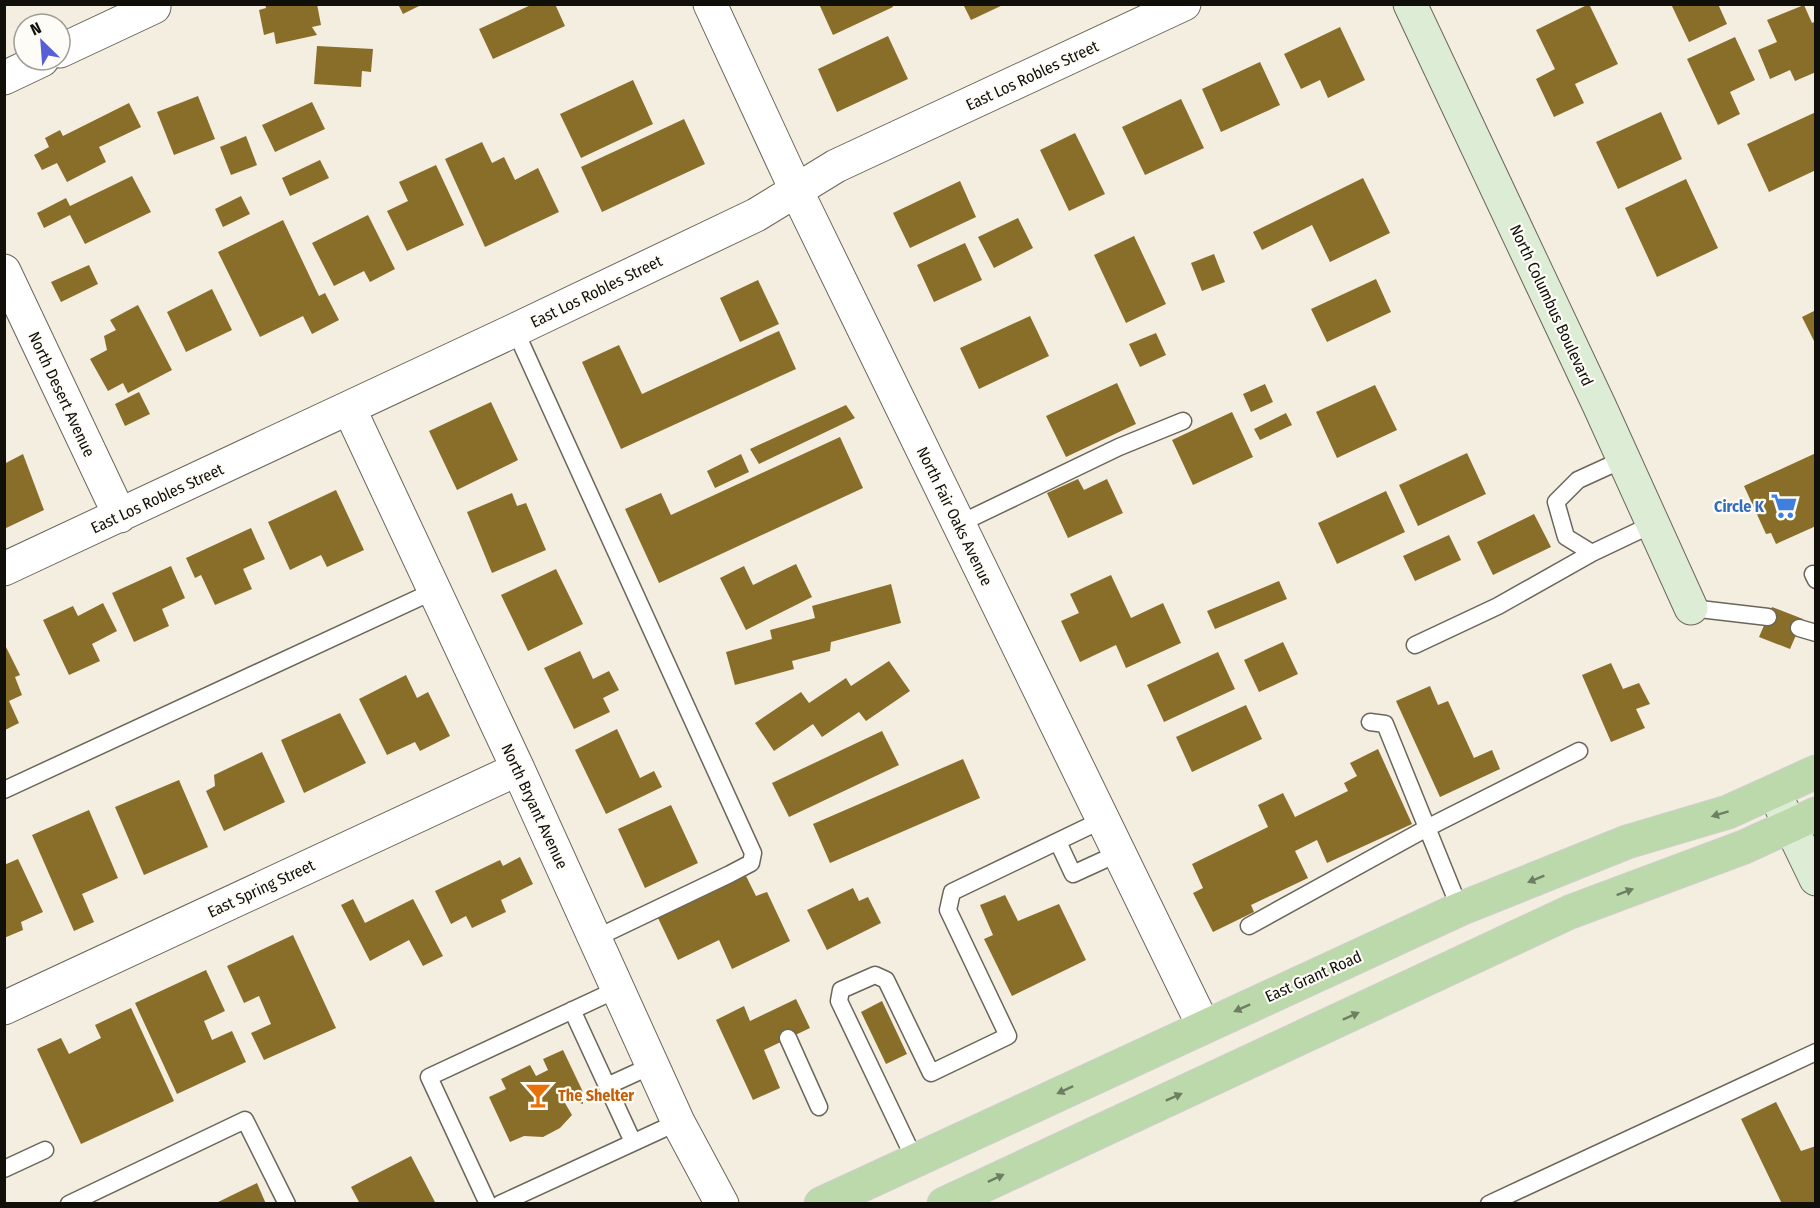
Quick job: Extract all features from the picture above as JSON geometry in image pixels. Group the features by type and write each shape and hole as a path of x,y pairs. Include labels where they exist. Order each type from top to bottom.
{"main road":[{"name":"East Grant Road","path":"821,1203 1203,1025 1460,909 1627,842 1728,812 1815,772"},
{"path":"944,1203 1404,992 1530,930 1744,847 1802,820"}],"street":[{"name":"North Fair Oaks Avenue","path":"710,4 797,190 1203,1025"},
{"name":"East Los Robles Street","path":"4,569 515,330 756,214 837,166 1184,4"},
{"name":"North Columbus Boulevard","path":"1410,4 1624,459 1691,608"},
{"path":"72,45 154,6"},
{"name":"North Desert Avenue","path":"4,271 120,516"},
{"name":"North Bryant Avenue","path":"349,408 436,590 678,1122 722,1203"},
{"name":"East Spring Street","path":"4,1008 518,769"},
{"path":"1774,792 1802,820 1815,879"}],"lane":[{"path":"515,330 753,853 751,862 730,874 596,938"},
{"path":"959,524 1119,447 1183,421"},
{"path":"1592,553 1566,537 1556,502 1578,480 1624,459"},
{"path":"1415,645 1498,606 1592,553 1653,524"},
{"path":"4,790 436,590"},
{"path":"1691,608 1768,617"},
{"path":"1799,628 1815,633"},
{"path":"1370,722 1385,724 1460,909"},
{"path":"1249,926 1427,828 1579,751"},
{"path":"915,1160 839,1001 841,990 875,975 886,980 931,1073 1008,1035 948,910 952,892 1102,820"},
{"path":"1058,842 1073,874 1119,853"},
{"path":"488,1203 429,1077 618,989"},
{"path":"572,1010 633,1142"},
{"path":"788,1038 819,1107"},
{"path":"1488,1203 1815,1052"},
{"path":"607,1086 653,1065"},
{"path":"69,1203 245,1120 287,1203"},
{"path":"500,1203 678,1122"},
{"path":"4,1169 45,1150"}],"building":[{"path":"265,4 317,4 321,25 312,27 317,35 276,44 274,32 264,35 259,10 266,8"},
{"path":"398,4 423,4 403,14"},
{"path":"533,4 555,4 565,26 493,59 479,29"},
{"path":"819,4 892,4 893,7 833,35"},
{"path":"963,4 1005,4 971,20"},
{"path":"1589,4 1618,64 1575,84 1584,103 1554,117 1536,79 1555,69 1536,30"},
{"path":"1671,4 1718,4 1727,24 1689,42"},
{"path":"1804,5 1812,23 1816,21 1816,72 1795,81 1790,70 1770,79 1758,50 1777,42 1767,20"},
{"path":"1340,27 1365,80 1328,98 1320,80 1301,89 1284,54"},
{"path":"888,36 908,79 837,112 818,69"},
{"path":"1735,37 1755,80 1730,92 1740,114 1718,125 1687,59"},
{"path":"317,46 373,49 371,72 362,71 361,87 314,84"},
{"path":"1260,62 1280,105 1221,132 1202,89"},
{"path":"633,80 653,124 581,158 560,114"},
{"path":"198,96 215,139 174,155 157,112"},
{"path":"1181,99 1204,148 1145,175 1122,127"},
{"path":"312,102 325,129 275,152 262,125"},
{"path":"129,103 141,127 99,147 106,162 67,182 57,163 42,170 34,155 49,147 45,138 60,130 63,136"},
{"path":"1661,112 1682,159 1618,189 1596,142"},
{"path":"1816,112 1816,170 1769,192 1747,144"},
{"path":"684,119 705,164 602,212 581,167"},
{"path":"1075,133 1105,194 1069,211 1040,150"},
{"path":"246,136 257,165 231,175 220,147"},
{"path":"482,142 492,163 504,157 515,180 538,168 559,212 485,247 445,159"},
{"path":"320,160 329,178 290,196 282,178"},
{"path":"436,165 464,225 407,251 387,211 408,201 399,182"},
{"path":"132,176 151,212 85,244 70,215 44,228 37,213 66,198 70,206"},
{"path":"1363,178 1390,233 1330,262 1312,225 1262,250 1253,232"},
{"path":"1686,179 1718,248 1657,277 1625,208"},
{"path":"960,181 976,217 910,248 893,213"},
{"path":"241,196 250,214 223,227 215,209"},
{"path":"368,215 395,269 370,282 364,271 334,286 312,243"},
{"path":"1018,218 1033,248 994,268 978,237"},
{"path":"283,220 319,296 325,293 339,320 312,334 303,316 260,337 218,252"},
{"path":"1134,236 1166,304 1126,323 1094,255"},
{"path":"965,243 982,280 934,302 917,265"},
{"path":"1214,254 1225,282 1202,291 1191,263"},
{"path":"89,265 98,284 61,302 51,282"},
{"path":"1376,279 1391,312 1327,342 1311,309"},
{"path":"758,280 779,324 740,342 720,298"},
{"path":"212,289 232,330 186,352 167,312"},
{"path":"138,305 172,370 128,393 123,383 108,391 90,359 107,350 104,336 116,330 110,320"},
{"path":"1816,310 1816,345 1802,317"},
{"path":"1030,316 1049,356 979,389 960,348"},
{"path":"779,331 796,369 621,449 582,362 619,345 642,394"},
{"path":"1156,333 1166,355 1140,367 1129,344"},
{"path":"1117,383 1136,424 1066,457 1046,416"},
{"path":"1265,384 1273,402 1251,412 1243,394"},
{"path":"1375,385 1397,430 1337,458 1316,412"},
{"path":"139,392 150,414 125,426 115,404"},
{"path":"491,402 518,460 457,490 429,431"},
{"path":"846,405 855,418 759,464 750,449"},
{"path":"1232,412 1253,457 1193,485 1172,440"},
{"path":"1286,413 1292,425 1260,440 1254,429"},
{"path":"840,437 863,488 659,583 625,509 661,493 671,515"},
{"path":"1467,453 1486,494 1418,526 1399,485"},
{"name":"Circle K","path":"1816,453 1816,526 1776,544 1771,533 1766,534 1744,486"},
{"path":"23,454 44,510 4,529 4,464"},
{"path":"741,454 749,472 715,488 707,471"},
{"path":"1078,479 1084,490 1107,479 1123,513 1068,538 1047,493"},
{"path":"336,490 364,550 327,567 321,555 290,570 268,522"},
{"path":"1386,491 1405,532 1337,564 1318,523"},
{"path":"512,493 517,506 526,503 546,550 492,573 467,512"},
{"path":"1534,514 1551,547 1493,575 1477,542"},
{"path":"251,528 265,559 243,569 252,589 215,605 201,575 195,578 186,558"},
{"path":"1449,535 1461,560 1415,581 1403,556"},
{"path":"796,564 812,597 746,630 720,578 744,566 753,585"},
{"path":"171,566 185,598 162,609 169,626 134,642 112,593"},
{"path":"556,569 583,624 528,651 501,595"},
{"path":"1111,575 1131,618 1163,603 1181,643 1126,668 1116,645 1080,662 1061,621 1079,613 1070,594"},
{"path":"1279,581 1287,599 1215,629 1207,611"},
{"path":"891,584 901,623 831,642 830,651 792,661 794,669 735,685 726,652 772,639 770,630 815,618 812,606"},
{"path":"103,603 117,631 92,644 100,661 69,675 43,620 73,606 78,616"},
{"path":"1772,607 1803,619 1790,649 1759,637"},
{"path":"1283,642 1298,674 1259,692 1244,660"},
{"path":"5,645 20,675 15,677 22,695 9,701 19,723 5,730"},
{"path":"580,651 593,679 609,671 619,690 603,698 610,712 574,729 544,668"},
{"path":"1218,652 1235,689 1164,722 1147,685"},
{"path":"889,661 910,691 866,721 859,712 822,737 813,724 774,751 755,723 801,692 809,703 846,678 851,686"},
{"path":"1611,663 1623,689 1639,683 1650,704 1636,709 1645,728 1611,742 1582,675"},
{"path":"406,675 417,698 428,692 450,736 420,751 415,742 387,755 359,699"},
{"path":"1430,686 1438,705 1448,701 1474,758 1492,750 1500,769 1440,797 1396,701"},
{"path":"1246,705 1262,739 1192,772 1176,737"},
{"path":"340,713 366,763 304,793 281,740"},
{"path":"617,729 640,778 654,771 662,787 606,814 575,750"},
{"path":"882,731 899,765 789,817 772,783"},
{"path":"1378,749 1412,824 1327,863 1317,840 1295,851 1308,878 1251,905 1254,912 1213,932 1193,893 1203,888 1192,864 1268,827 1258,805 1283,793 1295,817 1348,791 1344,783 1357,776 1350,763"},
{"path":"262,752 285,802 224,831 206,791 215,786 214,775"},
{"path":"963,759 980,798 830,863 813,824"},
{"path":"179,780 208,847 144,875 115,807"},
{"path":"671,805 698,863 645,888 618,829"},
{"path":"89,810 118,878 82,894 94,922 74,931 32,835"},
{"path":"520,857 533,884 501,900 506,912 472,928 466,916 451,924 435,891 500,860 503,866"},
{"path":"18,859 43,912 21,922 23,930 4,938 4,865"},
{"path":"746,876 756,896 767,892 790,941 732,969 719,940 678,960 658,918"},
{"path":"853,888 859,901 868,897 881,923 827,950 807,910"},
{"path":"1005,895 1018,921 1059,904 1086,960 1012,996 984,939 993,935 980,905"},
{"path":"353,899 365,923 413,899 443,956 423,966 409,940 370,961 341,905"},
{"path":"293,935 336,1028 264,1060 251,1033 271,1024 259,996 244,1003 227,966"},
{"path":"206,970 225,1011 204,1021 212,1040 232,1031 246,1062 177,1094 135,1003"},
{"path":"796,999 810,1028 764,1050 780,1088 753,1100 716,1020 744,1006 750,1021"},
{"path":"882,1001 907,1054 886,1064 861,1012"},
{"path":"131,1008 174,1101 81,1144 37,1049 61,1038 69,1054 101,1038 95,1025"},
{"name":"The Shelter","path":"563,1050 583,1092 583,1104 562,1098 572,1115 560,1128 543,1137 524,1136 510,1142 489,1097 506,1089 501,1079 530,1065 536,1076 548,1070 543,1059"},
{"path":"1776,1102 1801,1151 1816,1146 1816,1204 1782,1204 1741,1119"},
{"path":"411,1156 436,1204 360,1204 351,1187"},
{"path":"257,1183 266,1204 214,1204"}],"place":[{"name":"Circle K","path":"1784,506"},
{"name":"The Shelter","path":"538,1095"}]}
